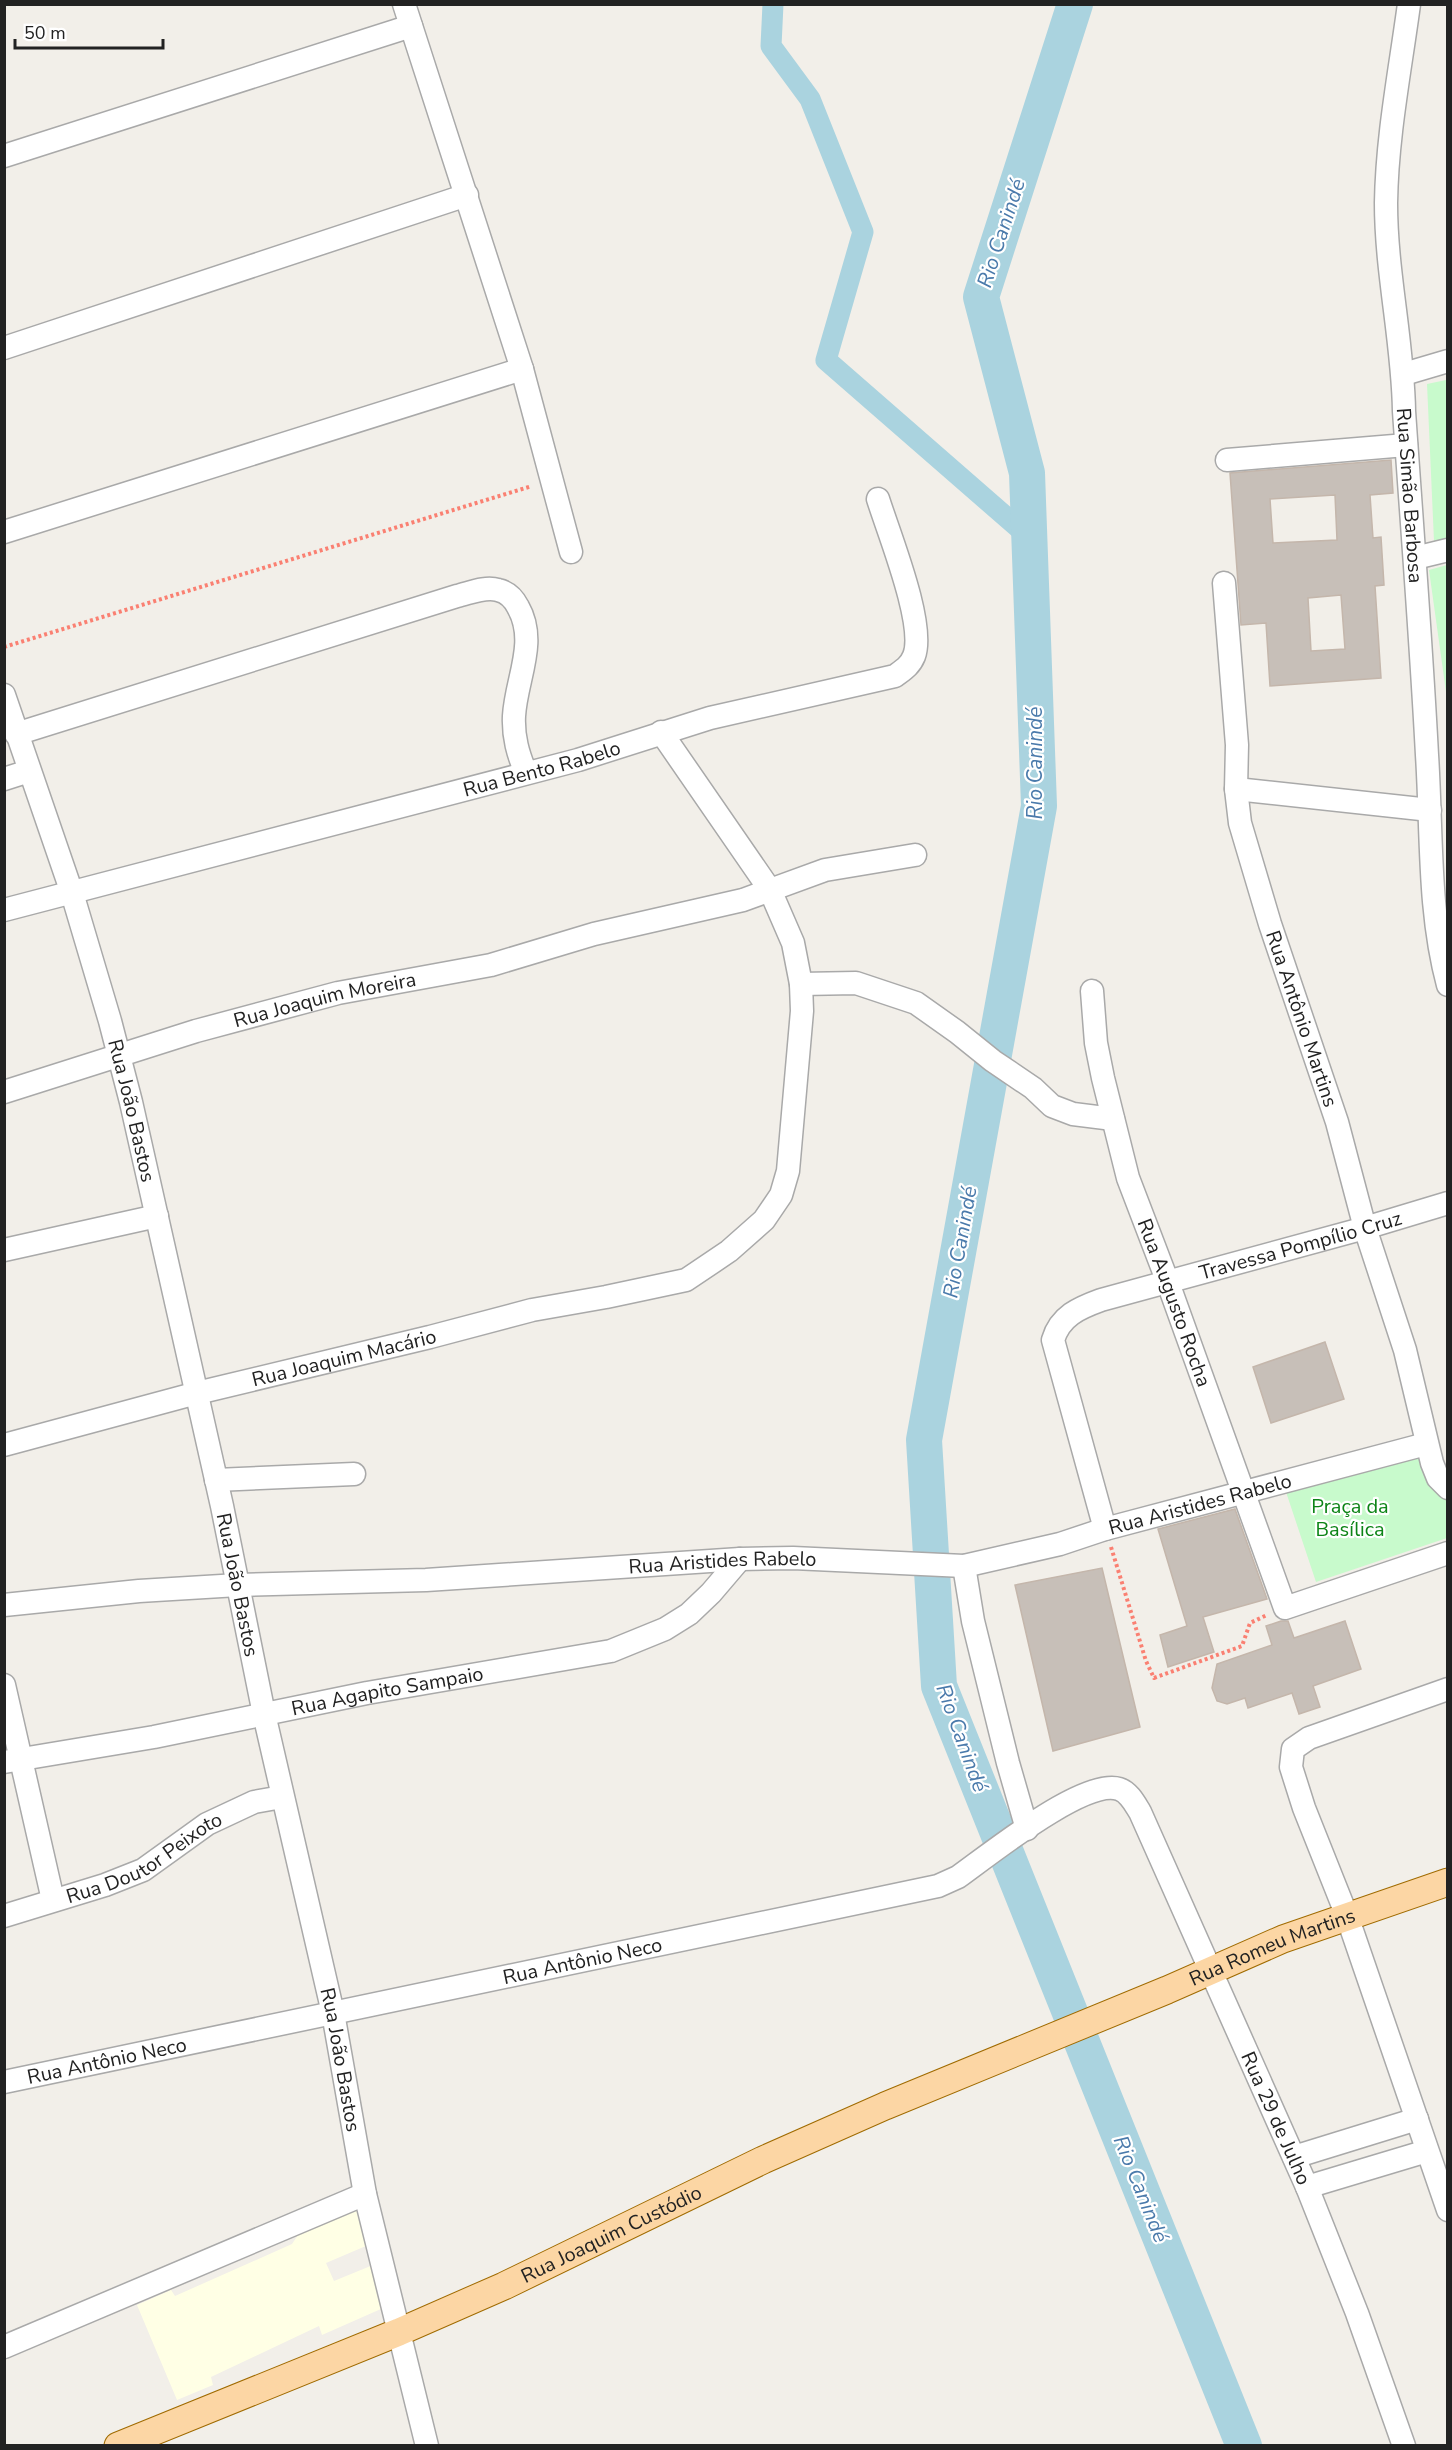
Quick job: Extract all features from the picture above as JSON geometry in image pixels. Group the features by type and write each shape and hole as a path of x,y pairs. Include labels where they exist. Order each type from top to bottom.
{"main road":[{"name":"Rua Romeu Martins","path":"1101,2017 1283,1939 1448,1882"},
{"name":"Rua Joaquim Custódio","path":"118,2445 399,2332 504,2286 763,2160 885,2106 1101,2017"}],"street":[{"path":"404,4 522,369 571,552"},
{"name":"Rua Simão Barbosa","path":"1409,4 1391,120 1386,202 1388,262 1404,374 1406,445 1430,810 1440,859 1440,954 1448,985"},
{"path":"4,156 411,26"},
{"path":"4,348 467,195"},
{"path":"1404,374 1448,361"},
{"path":"4,532 522,369"},
{"path":"1227,460 1406,445"},
{"name":"Rua Bento Rabelo","path":"4,910 286,834 578,760 710,718 895,676 908,666 914,655 916,635 912,607 878,500"},
{"path":"1415,558 1448,550"},
{"name":"Rua Antônio Martins","path":"1224,583 1237,746 1236,789 1240,823 1257,883 1337,1122 1365,1228 1405,1350 1426,1444 1438,1478 1448,1488"},
{"path":"16,734 457,596 479,590 498,590 508,594 514,601 524,620 526,631 524,663 514,726 514,740 526,773"},
{"name":"Rua João Bastos","path":"4,695 72,893 119,1056 197,1393 282,1797 333,2013 365,2194 427,2445"},
{"path":"661,732 770,890 793,944 801,984 856,983 916,1003 1033,1088 1052,1106 1073,1114 1113,1119"},
{"path":"4,779 29,771"},
{"path":"1236,789 1430,810"},
{"name":"Rua Joaquim Moreira","path":"4,1092 196,1031 338,993 490,965 594,934 743,900 825,870 915,855"},
{"name":"Rua Joaquim Macário","path":"4,1445 197,1393 532,1310 686,1280 729,1251 764,1220 781,1195 788,1172 802,1011 801,984"},
{"name":"Rua Augusto Rocha","path":"1092,991 1096,1043 1128,1178 1285,1608"},
{"name":"Travessa Pompílio Cruz","path":"1105,1528 1053,1340 1056,1329 1067,1316 1086,1305 1167,1280 1365,1228 1448,1203"},
{"path":"4,1250 157,1216"},
{"name":"Rua Aristides Rabelo","path":"4,1605 139,1591 238,1585 426,1580 740,1559 954,1566 1060,1544 1105,1528 1426,1444"},
{"path":"216,1480 354,1474"},
{"path":"1285,1608 1448,1553"},
{"name":"Rua Agapito Sampaio","path":"13,1761 367,1693 611,1651 665,1629 689,1614 711,1593 740,1559"},
{"path":"954,1566 976,1631 1022,1833"},
{"path":"4,1685 13,1761 53,1900"},
{"path":"1448,1689 1309,1738 1293,1749 1291,1767 1304,1808 1347,1916 1448,2210"},
{"name":"Rua Antônio Neco","path":"4,2082 939,1886 965,1872 1076,1797 1102,1788 1120,1789 1133,1799"},
{"name":"Rua Doutor Peixoto","path":"4,1916 105,1885 143,1870 207,1824 254,1802 282,1797"},
{"name":"Rua 29 de Julho","path":"1133,1799 1307,2187 1357,2313 1404,2445"},
{"path":"1294,2157 1417,2120"},
{"path":"1307,2187 1427,2151"},
{"path":"4,2347 365,2194"}],"path":[{"path":"4,647 553,480"},
{"path":"1105,1528 1146,1661 1154,1678 1242,1646 1250,1623 1285,1608"}],"shaded area":[{"path":"372,2201 387,2237 326,2263 334,2281 390,2258 399,2301 322,2335 319,2326 211,2377 213,2385 177,2400 137,2305 171,2290 175,2296 292,2244 300,2232"}],"green space":[{"path":"1446,380 1447,539 1434,541 1427,384"},
{"path":"1448,565 1447,699 1429,570"},
{"name":"Praça da Basílica","path":"1433,1436 1447,1481 1447,1538 1316,1582 1284,1486"}],"building":[{"path":"1391,460 1393,493 1370,495 1373,538 1381,537 1384,585 1375,586 1381,678 1270,686 1266,623 1241,625 1230,473","holes":["1335,495 1337,540 1273,543 1270,499","1341,595 1345,649 1311,651 1308,598"]},
{"path":"1325,1342 1344,1399 1271,1423 1253,1367"},
{"path":"1235,1509 1267,1599 1203,1617 1214,1652 1168,1667 1160,1635 1187,1626 1158,1529"},
{"path":"1102,1568 1140,1727 1053,1751 1015,1585"},
{"path":"1288,1621 1294,1638 1345,1621 1361,1669 1313,1686 1320,1707 1299,1714 1292,1693 1248,1708 1245,1698 1227,1704 1217,1701 1212,1688 1217,1664 1272,1645 1266,1626"}],"waterway":[{"path":"773,4 771,46 810,99 863,232 826,360 1029,537"},
{"name":"Rio Canindé","path":"1075,4 981,297 1027,473 1039,806 924,1440 939,1686 1244,2446"}]}
